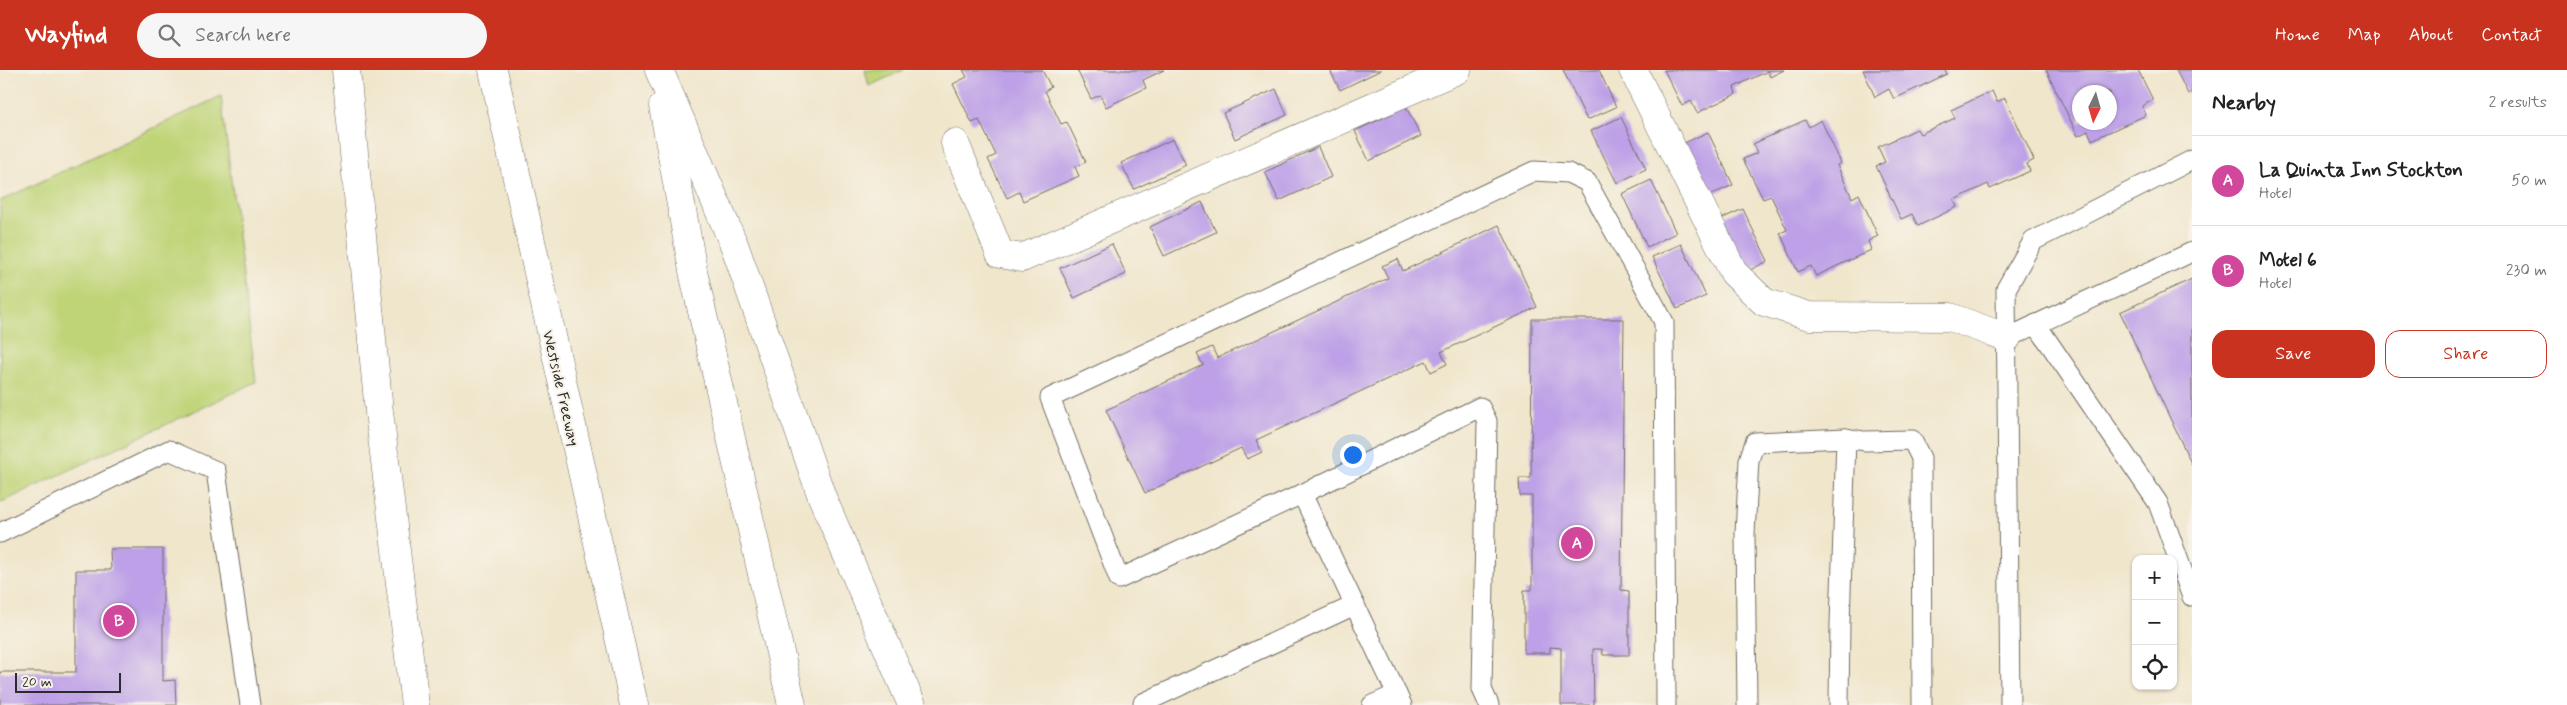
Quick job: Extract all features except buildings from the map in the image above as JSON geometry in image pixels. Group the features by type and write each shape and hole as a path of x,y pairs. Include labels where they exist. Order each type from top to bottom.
{"main road":[{"path":"346,70 380,412 414,705"},
{"name":"Westside Freeway","path":"493,70 554,353 634,705"},
{"path":"658,70 735,247 822,497 912,705"},
{"path":"658,70 694,276 792,705"},
{"path":"955,143 1000,254 1022,258 1456,70"},
{"path":"1633,70 1734,273 1764,302 1809,316 1950,317 2007,338"}],"lane":[{"path":"2010,705 2006,289 2033,241 2192,160"},
{"path":"1489,705 1482,689 1487,421 1480,407 1302,494 1119,579 1050,398 1534,171 1568,172 1587,182 1664,322 1666,705"},
{"path":"2007,338 2192,252"},
{"path":"2036,324 2158,503 2192,597"},
{"path":"1747,705 1745,534 1749,460 1755,442 1846,438 1864,441 1912,440 1921,458 1922,705"},
{"path":"1840,705 1840,624 1846,438"},
{"path":"0,533 169,450 216,471 250,705"},
{"path":"1302,494 1399,700 1372,705"},
{"path":"1144,705 1143,703 1355,605"}],"green space":[{"path":"865,70 904,70 869,86"},
{"path":"221,96 256,382 0,503 0,201"}],"place":[{"name":"La Quinta Inn Stockton","path":"1577,543"},
{"name":"Motel 6","path":"119,621"}]}
